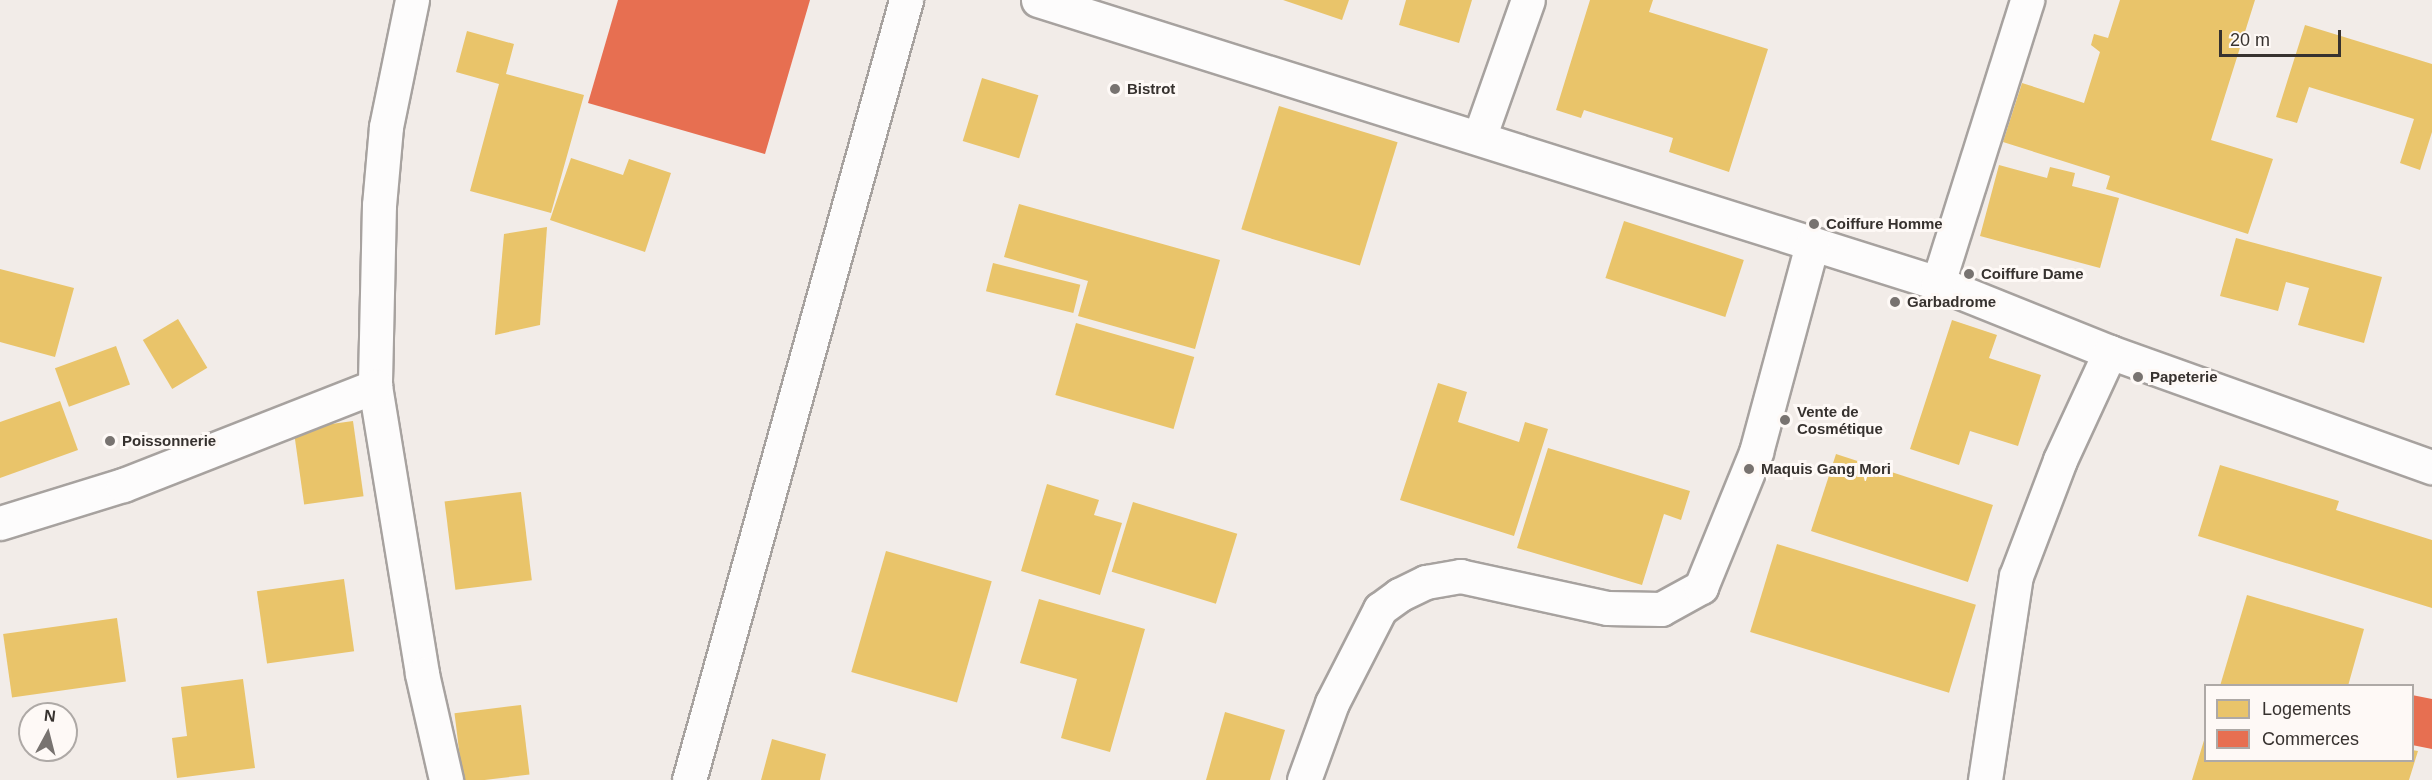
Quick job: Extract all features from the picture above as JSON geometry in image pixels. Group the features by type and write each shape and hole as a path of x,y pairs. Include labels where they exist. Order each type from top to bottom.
{"street":[{"path":"412,0 386,127 379,205 375,386 422,674 446,780"},
{"path":"689,780 906,0"},
{"path":"1038,0 1938,283 2110,352 2432,467"},
{"path":"1479,138 1528,0"},
{"path":"1938,283 2027,0"},
{"path":"1304,780 1332,703 1380,609 1399,595 1426,582 1460,576 1607,608 1661,609 1701,587 1756,452 1812,244"},
{"path":"1985,780 2016,576 2060,460 2110,352"},
{"path":"0,524 123,485 375,386"}],"building: Logements":[{"path":"1283,0 1349,0 1342,20"},
{"path":"1406,0 1472,0 1459,43 1399,25"},
{"path":"1590,0 1653,0 1649,12 1768,49 1729,172 1669,152 1673,138 1584,110 1581,118 1556,110"},
{"path":"2120,0 2255,0 2211,140 2273,159 2248,234 2106,189 2110,176 2003,142 2022,83 2084,103 2100,52 2091,45 2094,34 2108,38"},
{"path":"2305,25 2432,64 2432,132 2420,170 2400,163 2414,119 2309,87 2297,123 2276,117"},
{"path":"467,31 514,44 506,74 584,95 551,213 470,191 499,84 456,72"},
{"path":"982,78 1038,95 1019,158 963,141"},
{"path":"1279,106 1398,142 1360,266 1241,229"},
{"path":"571,158 623,175 629,159 671,173 645,252 550,220"},
{"path":"1999,165 2047,178 2050,167 2075,173 2072,186 2119,198 2100,268 1980,236"},
{"path":"1019,204 1220,260 1195,349 1078,316 1088,281 1004,257"},
{"path":"1624,221 1744,260 1725,317 1605,278"},
{"path":"547,227 540,325 495,335 504,234"},
{"path":"2236,238 2382,277 2364,343 2298,325 2309,288 2286,282 2278,311 2220,296"},
{"path":"993,263 1080,285 1073,313 986,291"},
{"path":"0,269 74,288 55,357 0,342"},
{"path":"178,319 207,368 172,389 143,340"},
{"path":"1952,320 1997,335 1989,358 2041,375 2018,446 1970,431 1959,465 1910,449"},
{"path":"1076,323 1194,357 1174,429 1055,395"},
{"path":"116,346 130,385 69,407 55,368"},
{"path":"1438,383 1467,392 1458,422 1519,442 1525,422 1548,429 1514,536 1400,500"},
{"path":"60,401 78,450 0,478 0,422"},
{"path":"353,421 364,496 304,505 294,429"},
{"path":"1548,448 1690,491 1681,520 1664,514 1642,585 1517,548"},
{"path":"1836,454 1993,505 1968,582 1811,531"},
{"path":"2220,465 2339,501 2336,510 2432,540 2432,608 2198,536"},
{"path":"1047,484 1099,500 1094,515 1122,523 1100,595 1021,571"},
{"path":"521,492 532,580 455,590 445,501"},
{"path":"1133,502 1237,534 1216,604 1112,572"},
{"path":"1777,544 1976,605 1949,693 1750,632"},
{"path":"886,551 992,581 957,702 851,672"},
{"path":"344,579 354,651 267,664 257,591"},
{"path":"2247,595 2364,629 2349,684 2221,684"},
{"path":"1039,599 1145,629 1110,752 1061,738 1077,679 1020,663"},
{"path":"117,618 126,681 12,697 3,634"},
{"path":"243,679 255,768 177,778 172,738 187,736 181,687"},
{"path":"521,705 530,774 463,780 454,713"},
{"path":"1225,712 1285,730 1270,780 1206,780"},
{"path":"772,739 826,754 820,780 761,780"},
{"path":"2204,740 2204,762 2414,762 2414,750 2418,751 2409,780 2192,780"}],"building: Commerces":[{"path":"618,0 810,0 765,154 588,103"},
{"path":"2414,695 2432,699 2432,749 2414,745"}],"place":[{"name":"Bistrot","path":"1115,89"},
{"name":"Coiffure Homme","path":"1814,224"},
{"name":"Coiffure Dame","path":"1969,274"},
{"name":"Garbadrome","path":"1895,302"},
{"name":"Papeterie","path":"2138,377"},
{"name":"Vente de Cosmétique","path":"1785,420"},
{"name":"Poissonnerie","path":"110,441"},
{"name":"Maquis Gang Mori","path":"1749,469"}]}
